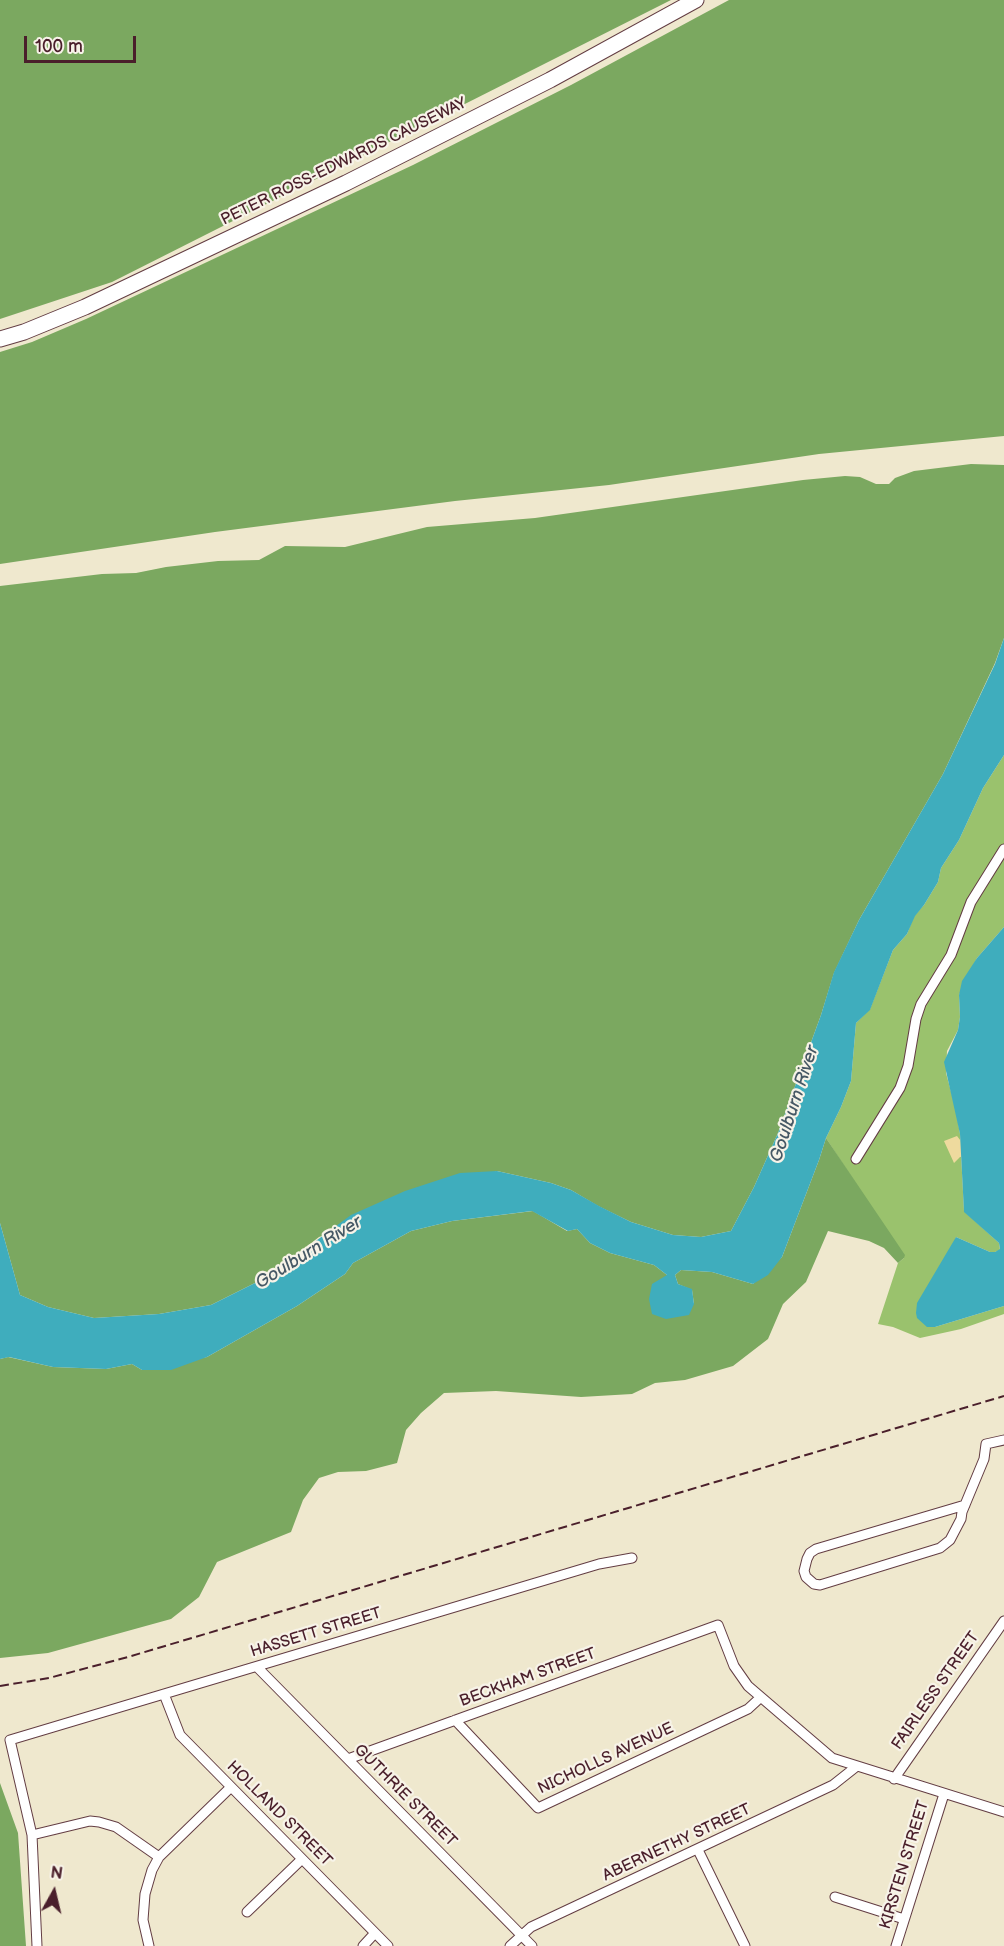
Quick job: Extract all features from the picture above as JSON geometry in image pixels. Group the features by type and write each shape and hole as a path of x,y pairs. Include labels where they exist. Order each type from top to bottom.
{"highway":[{"name":"PETER ROSS-EDWARDS CAUSEWAY","path":"0,339 24,332 85,307 346,183 550,80 696,0"}],"street":[{"path":"856,1159 900,1088 908,1066 916,1019 921,1004 951,955 974,896 1004,849"},
{"path":"965,1505 816,1549 810,1553 804,1571 806,1577 814,1584 820,1584 940,1548 950,1540 961,1519 984,1459 986,1444 1004,1440"},
{"name":"HASSETT STREET","path":"32,1835 10,1740 599,1564 632,1558"},
{"name":"FAIRLESS STREET","path":"894,1779 1004,1622"},
{"name":"BECKHAM STREET","path":"348,1759 718,1625 734,1666 748,1686 761,1697"},
{"name":"GUTHRIE STREET","path":"257,1667 532,1946"},
{"name":"HOLLAND STREET","path":"164,1694 180,1735 388,1946"},
{"path":"761,1697 832,1758 1004,1812"},
{"name":"NICHOLLS AVENUE","path":"455,1720 538,1808 748,1709 761,1697"},
{"name":"ABERNETHY STREET","path":"510,1946 531,1927 833,1785 857,1766"},
{"path":"149,1946 143,1920 145,1894 152,1870 159,1857 231,1787"},
{"name":"KIRSTEN STREET","path":"896,1946 944,1794"},
{"path":"37,1946 32,1835 90,1821 99,1822 116,1827 159,1857"},
{"path":"698,1850 745,1946"},
{"path":"247,1912 302,1858"},
{"path":"835,1897 904,1918"},
{"path":"363,1946 375,1933"}],"green space":[{"path":"0,0 671,0 112,282 0,319"},
{"path":"729,0 1004,0 1004,436 819,454 609,485 455,501 215,532 0,564 0,352 32,342 86,319 413,165 571,85"},
{"path":"971,464 1004,465 1004,638 995,663 943,774 859,920 834,973 778,1133 731,1231 701,1237 673,1235 631,1222 571,1190 551,1183 497,1171 319,1237 267,1277 211,1305 159,1314 94,1318 48,1307 20,1295 0,1223 0,586 102,574 136,573 218,561 259,560 285,546 345,547 427,527 535,518 803,480 845,476 860,477 876,484 889,484 895,478 914,471"},
{"path":"1004,755 1004,927 977,958 959,995 958,1030 947,1051 946,1073 960,1134 964,1211 999,1243 1000,1250 990,1252 956,1237 935,1327 1004,1306 1004,1314 961,1329 920,1338 893,1327 878,1324 898,1263 904,1258 826,1138 851,1081 856,1023 870,1009 893,950 907,934 914,916 924,905 938,882 941,868 959,840 983,788"},
{"path":"826,1138 905,1255 898,1263 884,1248 869,1241 828,1231 806,1282 783,1304 768,1339 733,1366 685,1380 655,1383 632,1394 581,1397 496,1391 444,1393 406,1430 397,1463 366,1471 338,1472 319,1478 303,1500 291,1532 217,1562 199,1597 171,1619 48,1653 0,1658 0,1359 8,1357 53,1367 106,1369 132,1364 142,1370 207,1357 297,1306 345,1274 353,1263 411,1231 452,1221 533,1211 567,1231 577,1229 590,1243 610,1253 654,1265 667,1275 694,1304 692,1290 678,1284 675,1275 681,1270 712,1272 753,1284 782,1257"},
{"path":"0,1783 18,1833 26,1946 0,1946"}],"sand":[{"path":"957,1136 968,1156 960,1157 954,1163 944,1141"}],"water":[{"name":"Goulburn River","path":"1004,638 1004,755 983,788 959,840 941,868 938,882 915,916 907,934 893,950 870,1010 856,1023 851,1081 826,1138 782,1257 768,1275 753,1284 712,1272 681,1270 675,1275 678,1284 692,1289 694,1304 689,1315 666,1319 652,1314 649,1299 652,1284 667,1275 654,1265 610,1253 590,1243 577,1229 568,1231 532,1211 452,1221 411,1231 353,1263 345,1274 297,1306 207,1357 171,1370 142,1370 132,1364 106,1369 53,1367 9,1357 0,1359 0,1223 20,1295 48,1307 94,1318 159,1314 211,1305 267,1277 351,1215 405,1191 460,1173 497,1171 551,1183 571,1190 631,1222 673,1235 701,1237 731,1231 778,1133 821,1015 834,972 859,920 943,774 995,664"},
{"path":"1004,927 1004,1306 935,1327 927,1327 917,1318 917,1303 956,1237 990,1252 1000,1249 999,1243 964,1212 960,1134 944,1062 958,1030 959,995 962,981 977,958"}],"railway":[{"path":"0,1686 49,1678 128,1657 1004,1396"}]}
